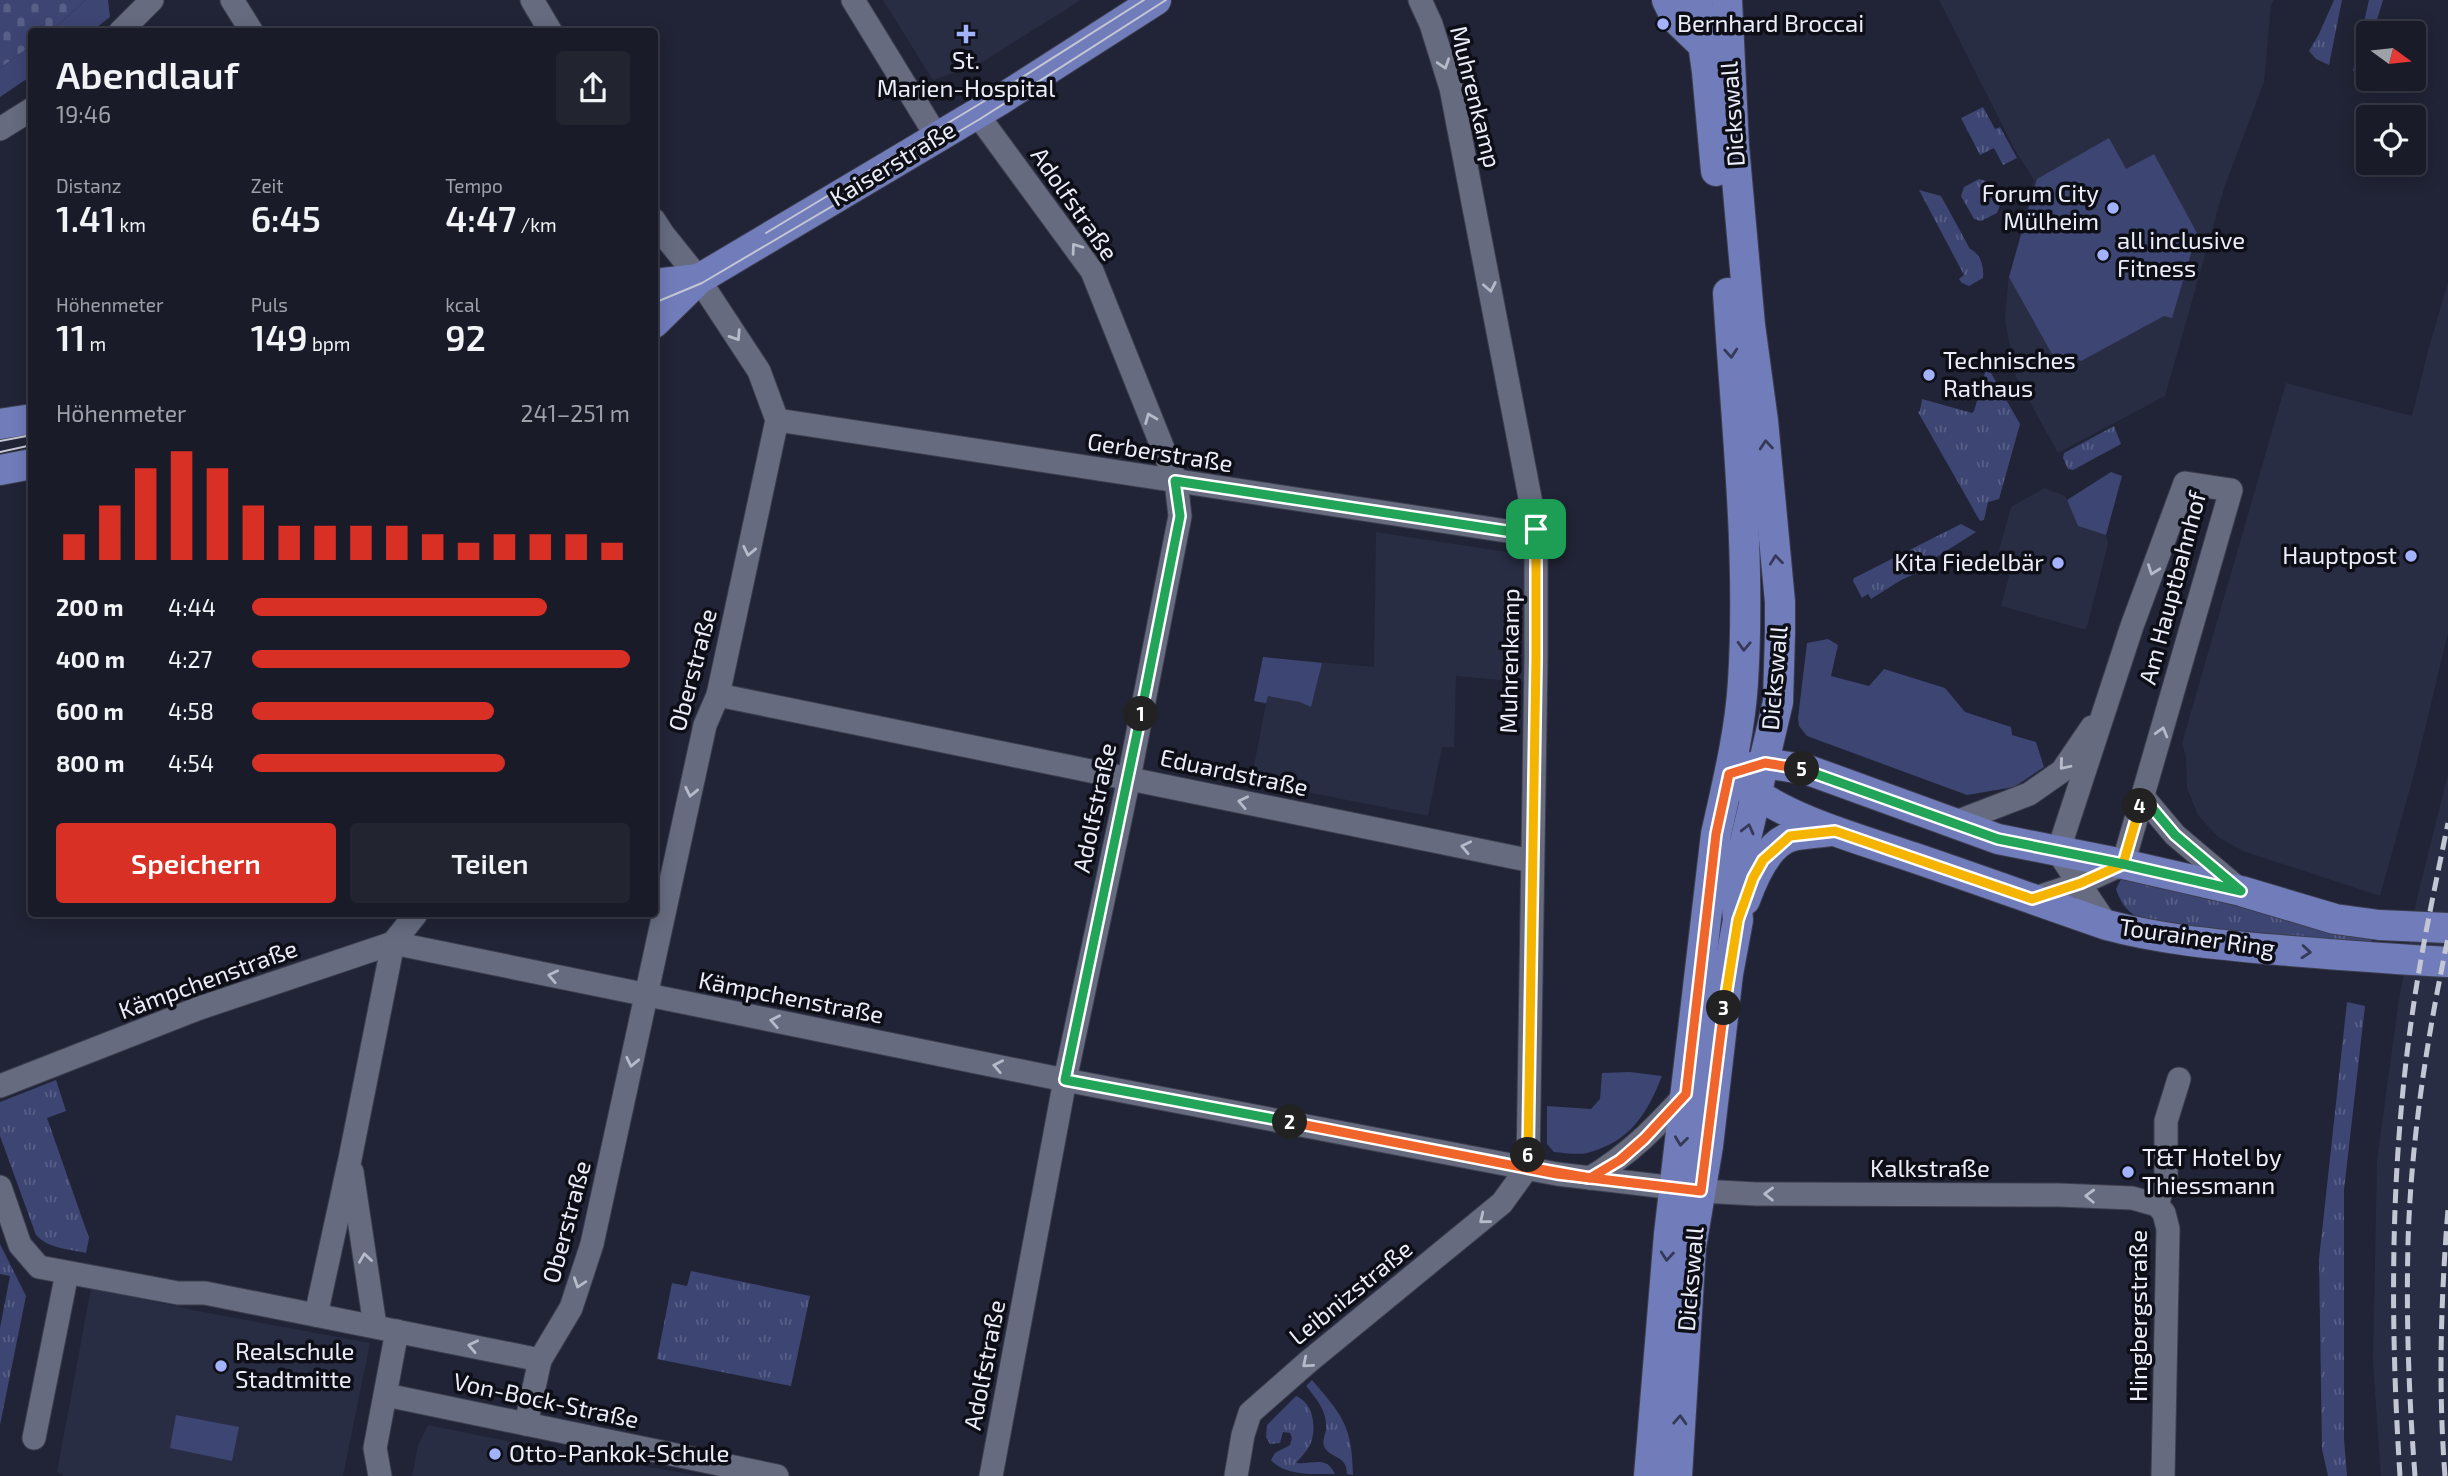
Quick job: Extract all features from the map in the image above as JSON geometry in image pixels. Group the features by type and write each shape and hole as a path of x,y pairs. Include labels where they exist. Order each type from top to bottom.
{"main road":[{"name":"Kaiserstraße","path":"658,319 699,279 977,114 1156,0"},
{"path":"1667,0 1677,20 1703,45"},
{"name":"Dickswall","path":"1677,1476 1691,1247 1686,1094 1716,834 1743,685 1746,578 1727,285 1697,0"},
{"name":"Dickswall","path":"1649,1476 1688,1189 1738,920 1735,885 1778,702 1780,602 1734,146 1727,0"},
{"name":"Kaiserstraße","path":"658,284 699,279"},
{"path":"0,424 28,420"},
{"path":"0,470 28,465"},
{"name":"Tourainer Ring","path":"1729,774 1765,763 1808,770 1951,824 2018,844 2241,891 2335,919 2379,925 2448,928"},
{"name":"Tourainer Ring","path":"1729,774 1757,795 1835,831 2132,932 2213,944 2448,962"},
{"name":"Tourainer Ring","path":"1738,920 1753,878 1772,851 1790,836 1835,831"}],"street":[{"path":"124,28 152,0"},
{"path":"232,0 250,28"},
{"path":"532,0 549,28"},
{"path":"853,0 937,137"},
{"name":"Muhrenkamp","path":"1420,0 1431,24 1451,88 1536,529 1528,1167"},
{"path":"0,129 28,112"},
{"name":"Adolfstraße","path":"977,114 1092,271 1175,481 1180,516 1129,778 1065,1080 991,1476"},
{"path":"658,226 699,279 759,371 776,420"},
{"name":"Gerberstraße","path":"776,420 1513,532 1536,529"},
{"name":"Oberstraße","path":"526,1424 540,1360 571,1308 592,1244 705,725 718,695 776,420"},
{"name":"Am Hauptbahnhof","path":"2058,852 2104,710 2185,483 2231,491 2123,864"},
{"name":"Eduardstraße","path":"718,695 1532,861"},
{"path":"1951,824 2029,794 2062,771 2104,710"},
{"path":"2143,797 2175,835 2241,891"},
{"path":"2058,852 2107,925"},
{"path":"2032,899 2081,883 2123,864"},
{"path":"316,1315 393,943 414,917"},
{"name":"Kämpchenstraße","path":"0,1086 197,1009 393,943 1065,1080 1590,1178 1688,1189"},
{"name":"Hingbergstraße","path":"2164,1476 2168,1228 2164,1213 2157,1205 2166,1177 2166,1121 2179,1079"},
{"path":"1590,1178 1620,1160 1644,1139 1686,1094"},
{"path":"350,1159 386,1328 386,1395 375,1448 380,1476"},
{"name":"Leibnizstraße","path":"1236,1476 1250,1413 1502,1203 1528,1167"},
{"path":"0,1187 20,1245 40,1267 178,1293 205,1293 540,1360"},
{"name":"Kalkstraße","path":"1688,1189 1836,1195 2070,1195 2133,1198 2157,1205"},
{"path":"34,1438 67,1273"},
{"name":"Von-Bock-Straße","path":"386,1395 777,1476"}],"shaded area":[{"name":"St. Marien-Hospital","path":"883,0 1081,0 979,64 933,80"},
{"name":"Forum City Mülheim","path":"1939,0 2274,0 2271,5 2264,82 2224,188 2165,396 2058,453 2016,377 2005,321 2008,282 2034,180 2015,150"},
{"path":"2448,282 2448,633 2414,774 2380,896 2243,851 2218,837 2198,815 2187,788 2186,757 2182,743 2286,383 2412,416"},
{"name":"Kita Fiedelbär","path":"2044,488 2065,496 2078,526 2106,535 2108,544 2086,630 2001,606 2014,558 1998,554 2011,507"},
{"path":"1376,532 1526,555 1524,682 1456,676 1454,747 1442,747 1428,816 1251,781 1266,704 1254,701 1263,657 1374,667"},
{"path":"2448,774 2448,1476 2381,1476 2373,1363 2377,1161 2398,1006 2417,898"},
{"name":"Realschule Stadtmitte","path":"91,1288 370,1343 343,1476 63,1476 57,1472"},
{"name":"Otto-Pankok-Schule","path":"428,1425 700,1476 412,1476 418,1445"}],"green space":[{"path":"0,0 85,0 55,28 28,28 28,48 0,68"},
{"path":"85,0 108,0 110,17 96,28 55,28"},
{"path":"2334,0 2342,0 2329,65 2316,59 2309,51"},
{"path":"2369,0 2383,0 2377,21 2364,21"},
{"path":"28,48 28,78 0,97 0,68"},
{"path":"1983,107 1995,129 2000,127 2017,158 2003,165 1994,148 1980,155 1961,118"},
{"name":"all inclusive Fitness","path":"2109,138 2126,169 2154,154 2197,233 2172,318 2164,316 2081,361 2068,357 2057,363 2009,277 2037,179"},
{"path":"1979,179 1986,181 2000,205 1997,213 1981,221 1974,219 1961,196 1964,187"},
{"path":"1919,190 1941,196 1970,249 1979,257 1983,278 1969,286 1959,279 1964,275"},
{"path":"1980,353 1988,355 1994,364 1991,373 2020,424 1999,499 1988,502 1984,520 1980,521 1918,412 1922,399 1972,413 1987,366 1973,360"},
{"path":"2114,426 2121,444 2073,470 2068,469 2063,458 2064,453"},
{"path":"2111,472 2122,476 2106,535 2078,526 2067,500"},
{"path":"1961,524 1976,532 1932,560 1930,567 1901,580 1871,599 1868,594 1862,598 1854,578"},
{"path":"1828,639 1838,645 1831,676 1869,686 1884,669 1945,688 1965,712 2011,727 2012,735 2036,742 2044,767 2014,787 1967,795 1807,736 1799,726 1798,718 1807,643"},
{"path":"1263,657 1322,663 1311,707 1300,702 1268,696 1266,703 1254,701"},
{"path":"2121,879 2208,898 2314,928 2372,939 2370,949 2167,927 2135,916 2124,906 2116,889"},
{"path":"2347,1002 2365,1006 2344,1190 2344,1439 2347,1476 2328,1476 2322,1449 2319,1259"},
{"path":"1630,1072 1662,1076 1650,1103 1635,1125 1615,1142 1602,1148 1583,1154 1554,1152 1547,1144 1547,1106 1591,1109 1600,1099 1602,1073"},
{"path":"56,1080 66,1111 47,1118 89,1238 86,1253 53,1246 36,1235 0,1136 0,1102"},
{"path":"0,1244 26,1296 0,1425 0,1328 10,1276 0,1274"},
{"path":"691,1271 810,1296 791,1386 657,1359 672,1283 687,1286"},
{"path":"1312,1380 1344,1423 1351,1445 1353,1475 1347,1474 1344,1463 1324,1446 1325,1417 1314,1395 1306,1386"},
{"path":"1296,1396 1307,1404 1310,1410 1313,1432 1310,1445 1296,1463 1323,1463 1335,1474 1292,1471 1271,1460 1275,1453 1290,1445 1292,1438 1290,1433 1283,1432 1280,1443 1270,1444 1266,1437 1267,1425"},
{"path":"176,1415 239,1427 232,1461 170,1448"}],"tram line":[{"path":"766,233 996,94 1144,0"},
{"path":"658,301 702,283 980,119 1166,0"},
{"path":"0,441 28,436"},
{"path":"0,452 28,446"}],"railway":[{"path":"2400,1476 2394,1303 2399,1130 2416,992 2448,823"},
{"path":"2415,1476 2408,1330 2410,1204 2421,1089 2448,938"},
{"path":"2445,1476 2441,1343 2448,1209"}],"place":[{"name":"Bernhard Broccai","path":"1663,24"},
{"name":"St. Marien-Hospital","path":"966,34"},
{"name":"Forum City Mülheim","path":"2113,208"},
{"name":"all inclusive Fitness","path":"2103,255"},
{"name":"Technisches Rathaus","path":"1929,375"},
{"name":"Hauptpost","path":"2411,556"},
{"name":"Kita Fiedelbär","path":"2058,563"},
{"name":"T&T Hotel by Thiessmann","path":"2128,1172"},
{"name":"Realschule Stadtmitte","path":"221,1366"},
{"name":"Otto-Pankok-Schule","path":"495,1454"}],"route":[{"path":"1536,529 1513,532 1175,481 1180,516 1129,778 1065,1080 1557,1174 1701,1191 1728,974 1738,920 1753,878 1763,860 1790,836 1835,831 2032,899 2081,883 2123,864 2143,797 2175,835 2241,891 2123,864 1998,839 1808,770 1765,763 1729,774 1716,834 1686,1094 1644,1139 1620,1160 1590,1178 1557,1174 1528,1167 1536,529"}]}
